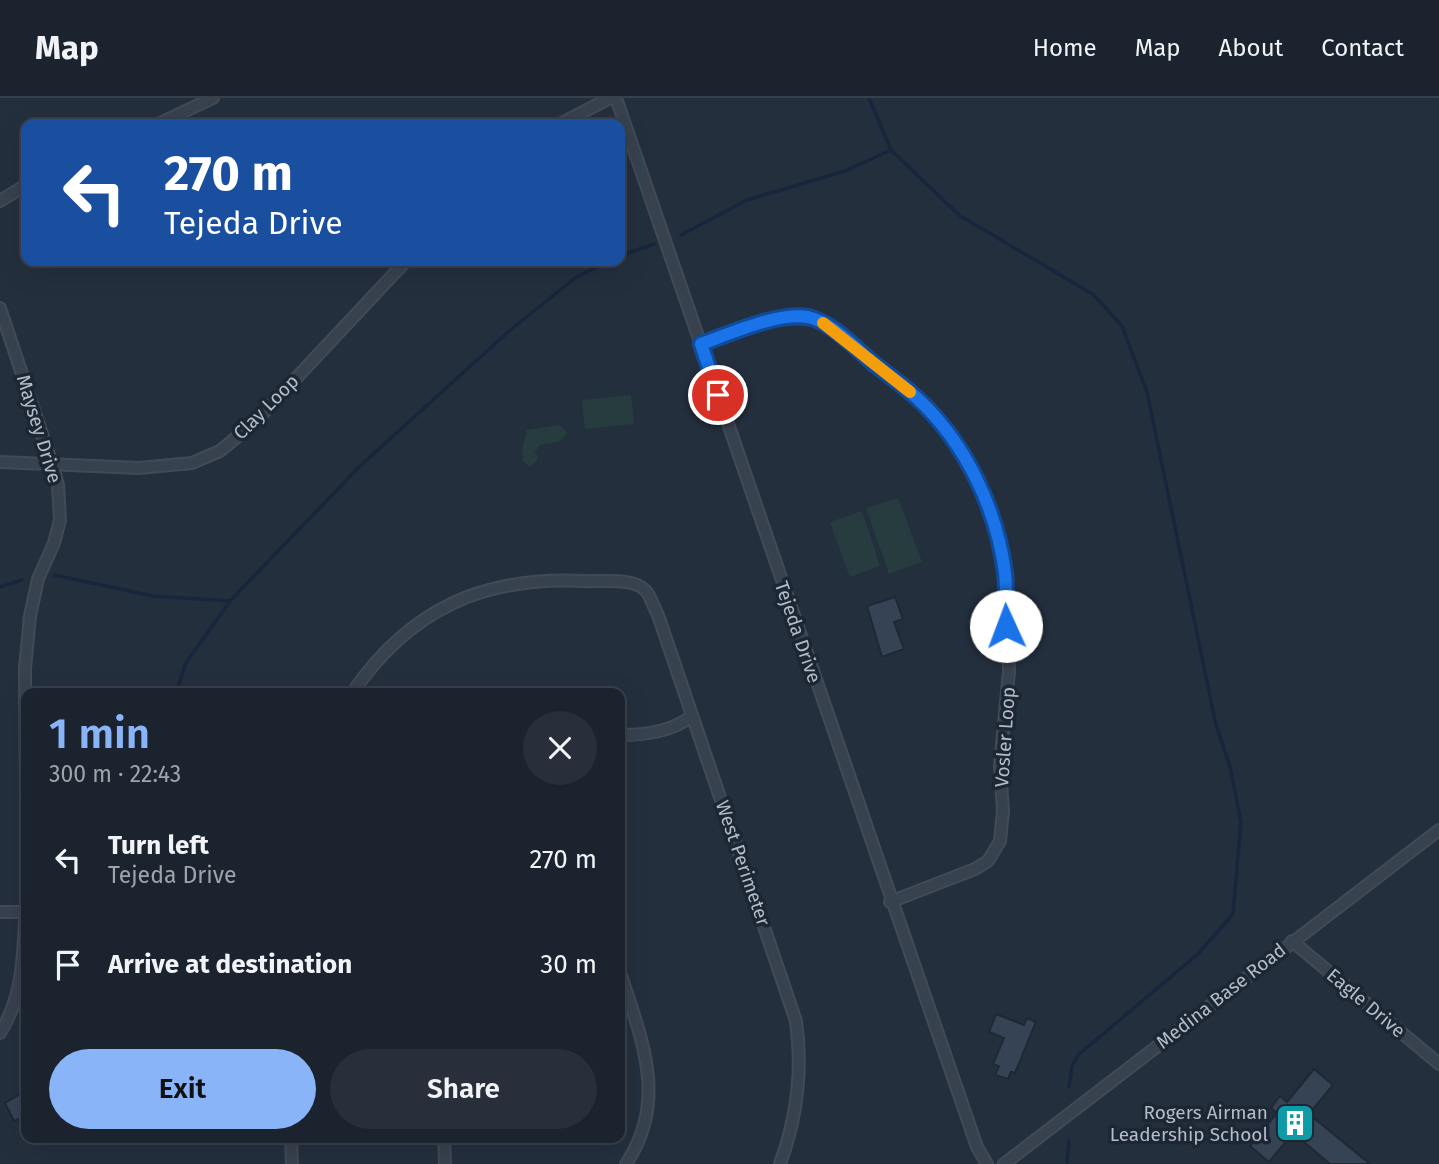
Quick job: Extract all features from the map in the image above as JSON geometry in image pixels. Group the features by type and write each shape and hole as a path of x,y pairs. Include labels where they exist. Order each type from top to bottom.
{"street":[{"path":"169,119 213,98"},
{"path":"570,119 610,98"},
{"name":"Tejeda Drive","path":"616,98 623,119"},
{"name":"Tejeda Drive","path":"625,124 890,901 977,1147 987,1164"},
{"path":"0,201 21,188"},
{"name":"Clay Loop","path":"0,462 139,468 192,463 220,452 255,422 401,266"},
{"name":"Maysey Drive","path":"0,309 58,485 60,520 54,544 38,579 30,616 25,688"},
{"name":"Vosler Loop","path":"701,344 782,319 810,318 825,324 918,399 935,417 951,436 977,481 994,524 1006,576 1009,671 1000,766 1003,811 1000,841 988,861 975,869 890,901"},
{"name":"West Perimeter","path":"356,688 375,661 391,645 444,606 518,582 557,580 624,583 639,586 646,591 658,615 796,1021 800,1063 798,1083 793,1125 780,1164"},
{"path":"625,735 657,732 682,723 692,716"},
{"name":"Medina Base Road","path":"1004,1164 1439,830"},
{"path":"0,912 21,912"},
{"name":"Eagle Drive","path":"1292,942 1439,1064"},
{"path":"0,1033 15,1005 21,968"},
{"path":"625,988 643,1044 649,1088 641,1138 626,1164"},
{"path":"291,1143 292,1164"},
{"path":"444,1143 445,1164"}],"green space":[{"path":"631,395 634,424 585,429 582,400"},
{"path":"559,425 567,432 565,436 556,442 540,445 535,452 538,459 530,467 523,461 522,449 527,430"},
{"path":"898,498 922,562 889,574 866,508"},
{"path":"862,511 880,566 850,577 830,522"}],"building":[{"path":"895,597 903,619 894,622 904,649 882,657 867,606"},
{"path":"996,1014 1024,1025 1027,1018 1036,1022 1015,1073 1011,1072 1008,1079 995,1075 999,1066 993,1064 1004,1038 989,1032"},
{"name":"Rogers Airman Leadership School","path":"1314,1069 1333,1085 1309,1114 1370,1164 1330,1164 1293,1133 1269,1162 1250,1146 1277,1113 1271,1108 1280,1096 1287,1102"},
{"path":"20,1094 21,1123 19,1119 14,1121 5,1103"}],"waterway":[{"path":"869,98 891,150 959,215 1094,295 1122,326 1147,392 1216,725 1230,767 1241,822 1233,914 1198,954 1078,1055 1072,1066 1069,1087"},
{"path":"681,235 747,200 845,171 891,150"},
{"path":"625,254 654,244"},
{"path":"178,688 186,663 230,601 360,466 508,332 575,278 599,266"},
{"path":"54,575 153,596 230,601"},
{"path":"0,587 22,580"},
{"path":"1067,1164 1069,1141"}],"slow traffic":[{"path":"823,323 910,392"}],"place":[{"name":"Rogers Airman Leadership School","path":"1295,1123"}],"route":[{"path":"718,395 701,344 746,329 782,319 810,318 825,324 863,354 918,399 935,417 951,436 977,481 1001,548 1006,576 1006,626"}]}
